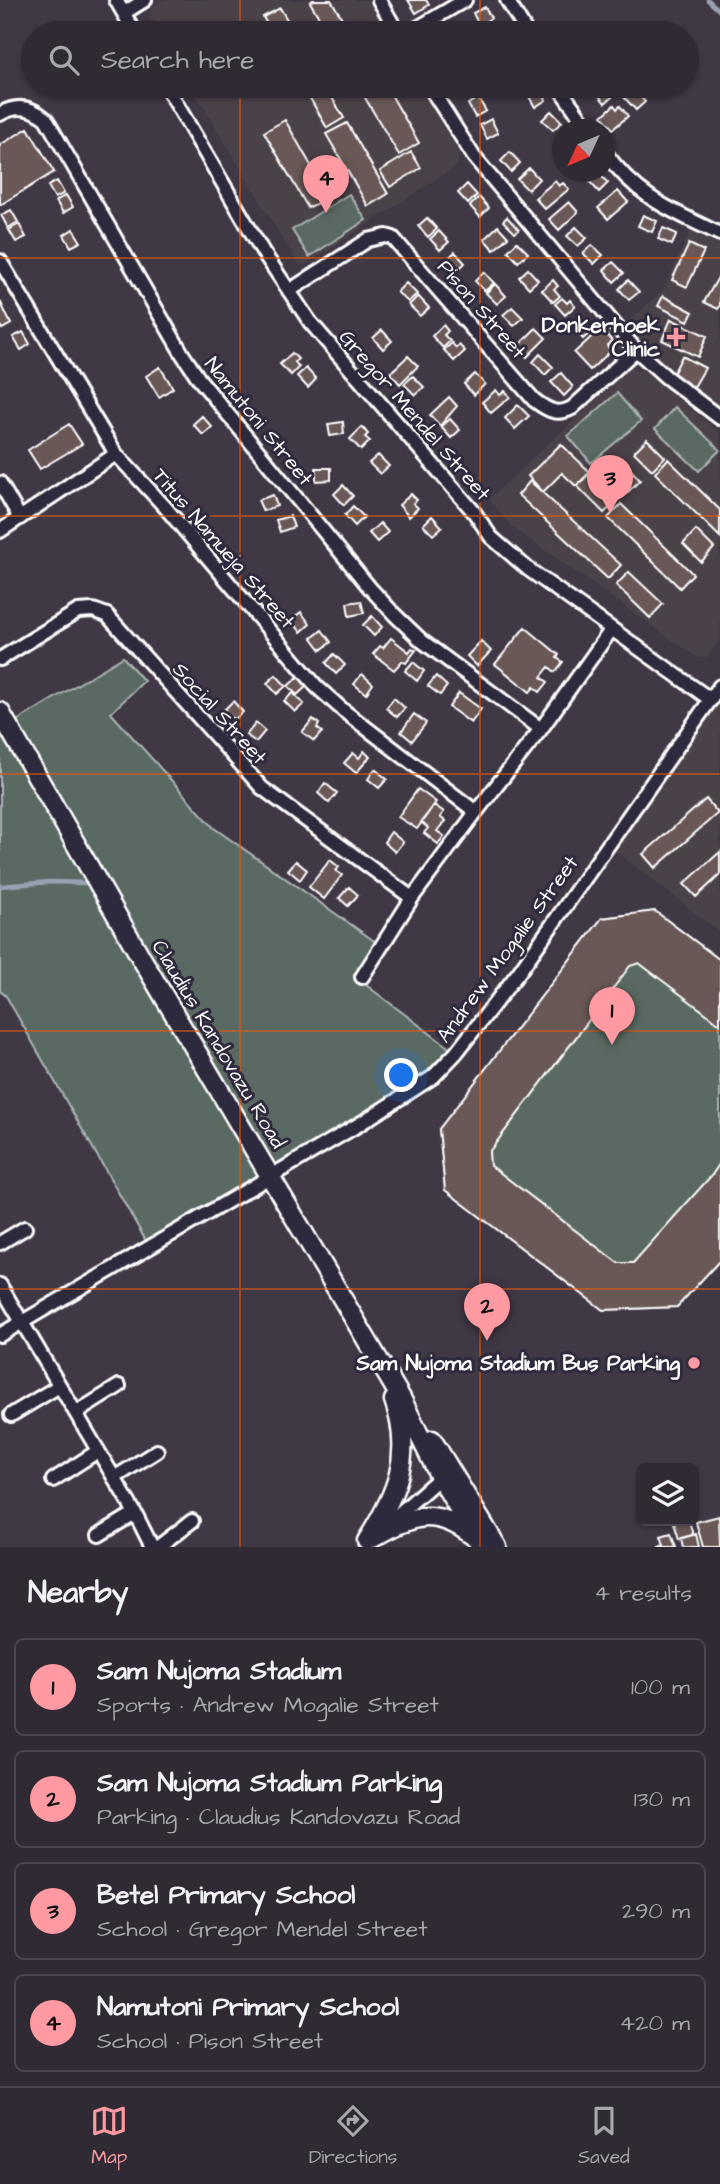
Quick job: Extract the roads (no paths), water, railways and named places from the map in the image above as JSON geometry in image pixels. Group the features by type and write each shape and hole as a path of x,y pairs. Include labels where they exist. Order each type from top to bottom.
{"street":[{"path":"116,0 128,21"},
{"path":"124,13 145,0"},
{"path":"379,0 391,21"},
{"path":"429,21 465,0"},
{"path":"507,0 520,21"},
{"name":"Gregor Mendel Street","path":"173,98 263,252 321,335 474,512 492,537 528,569 611,631 711,700"},
{"path":"437,98 474,157 635,350 720,418"},
{"path":"566,98 581,119"},
{"name":"Namutoni Street","path":"0,114 17,107 38,112 46,119 199,379 370,588 422,641 541,729"},
{"path":"615,165 654,201 720,234"},
{"name":"Pison Street","path":"289,290 368,240 386,236 393,238 534,400 555,412 564,413 572,408 635,350"},
{"name":"Titus Namueja Street","path":"0,261 116,454 165,507 317,687 344,711 476,812"},
{"path":"0,531 116,454"},
{"path":"0,483 20,518"},
{"name":"Social Street","path":"0,659 78,611 93,610 107,615 262,788 412,898"},
{"path":"362,977 412,898 541,729 611,631"},
{"name":"Andrew Mogalie Street","path":"0,1335 433,1077 447,1064 519,972 720,686"},
{"name":"Claudius Kandovazu Road","path":"0,712 445,1472 497,1547"},
{"path":"0,1242 25,1228"},
{"path":"0,1285 155,1547 192,1521"},
{"path":"364,1544 389,1506 400,1475 400,1428 396,1406 380,1362"},
{"path":"11,1415 59,1386"},
{"path":"76,1413 119,1386"},
{"path":"53,1480 98,1451"},
{"path":"114,1478 157,1451"},
{"path":"364,1544 445,1472"},
{"name":"Claudius Kandovazu Road","path":"445,1472 480,1543"},
{"path":"99,1535 135,1513"},
{"path":"364,1544 401,1521 422,1516 435,1516 459,1525 480,1543"}],"waterway":[{"path":"708,0 720,11"},
{"path":"0,886 50,882 87,883"}],"place":[{"name":"Namutoni Primary School","path":"326,213"},
{"name":"Donkerhoek Clinic","path":"676,337"},
{"name":"Betel Primary School","path":"610,513"},
{"name":"Sam Nujoma Stadium","path":"612,1045"},
{"name":"Sam Nujoma Stadium Parking","path":"487,1341"},
{"name":"Sam Nujoma Stadium Bus Parking","path":"694,1363"}]}
